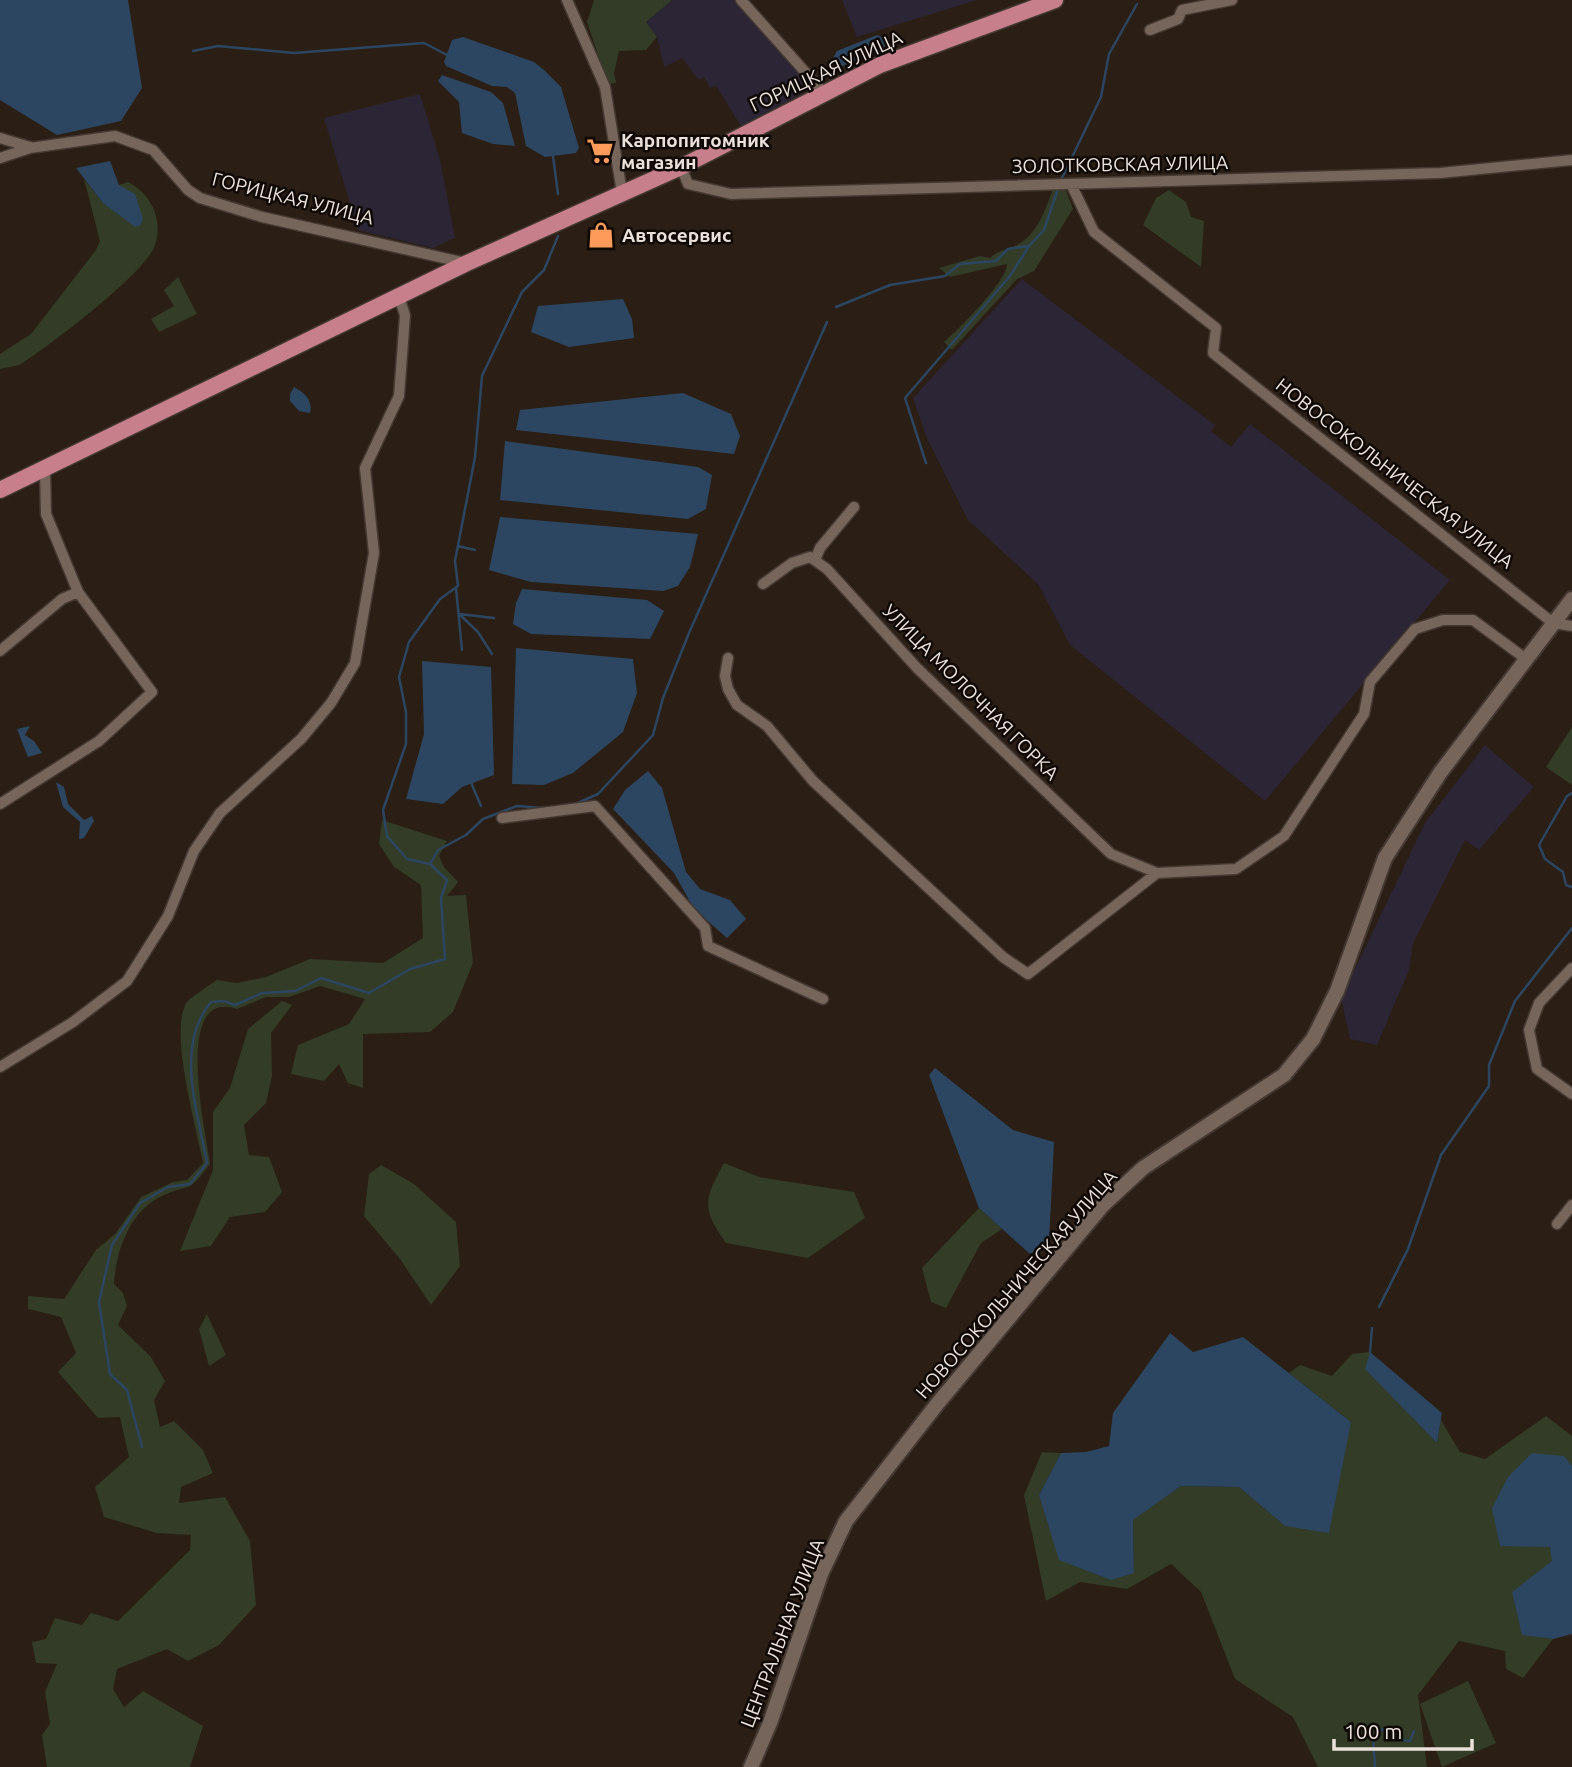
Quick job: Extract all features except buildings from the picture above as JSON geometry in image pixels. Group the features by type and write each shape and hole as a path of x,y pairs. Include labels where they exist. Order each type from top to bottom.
{"main road":[{"name":"ГОРИЦКАЯ УЛИЦА","path":"0,490 467,263 681,167 880,65 1055,0"},
{"name":"НОВОСОКОЛЬНИЧЕСКАЯ УЛИЦА","path":"877,1482 938,1403 1103,1205 1143,1168 1284,1075 1313,1039 1337,991 1385,858 1440,773 1572,599"},
{"name":"ЦЕНТРАЛЬНАЯ УЛИЦА","path":"751,1767 770,1723 821,1574 846,1521 877,1482"}],"street":[{"path":"567,0 604,87 622,193"},
{"path":"741,0 823,92"},
{"path":"1150,30 1178,19 1182,10 1232,0"},
{"name":"ГОРИЦКАЯ УЛИЦА","path":"3,156 30,148 115,136 153,150 188,190 200,198 262,217 467,263"},
{"path":"0,138 30,148"},
{"name":"ЗОЛОТКОВСКАЯ УЛИЦА","path":"681,167 688,184 731,194 1440,173 1572,160"},
{"name":"НОВОСОКОЛЬНИЧЕСКАЯ УЛИЦА","path":"1064,183 1094,232 1216,328 1213,353 1553,623"},
{"path":"0,1067 73,1022 127,981 167,916 194,851 219,813 300,739 331,704 355,663 373,546 365,468 399,396 405,316 399,298"},
{"path":"0,804 99,741 152,692 78,592 46,514 45,468"},
{"path":"763,584 792,563 810,557 815,560 821,548 854,507"},
{"name":"УЛИЦА МОЛОЧНАЯ ГОРКА","path":"815,560 827,569 917,668 1111,854 1157,873"},
{"path":"0,651 62,599 78,592"},
{"path":"728,658 725,676 728,690 737,705 767,726 813,781 984,939 1028,974 1157,873 1236,869 1284,836 1364,713 1370,682 1415,629 1443,620 1473,620 1526,659"},
{"path":"1553,623 1572,626"},
{"path":"502,818 595,806 705,928 708,946 822,999"},
{"path":"1572,968 1539,1003 1529,1030 1538,1069 1572,1094"},
{"path":"1557,1224 1572,1205"}],"shaded area":[{"path":"672,0 738,0 804,81 803,93 741,126 716,86 710,88 704,77 699,80 682,58 664,67 657,37 646,22"},
{"path":"842,0 977,0 857,37"},
{"path":"420,94 440,160 455,238 433,248 358,230 324,118"},
{"path":"1022,279 1215,425 1211,431 1231,447 1250,424 1450,580 1265,801 1070,645 1038,584 968,520 926,436 913,398"},
{"path":"1485,745 1534,787 1479,850 1465,840 1413,943 1409,970 1377,1045 1350,1039 1341,998 1425,823"}],"green space":[{"path":"594,0 672,0 646,22 657,37 646,50 619,51 614,73 616,83 608,84 587,22"},
{"path":"84,179 103,203 119,185 128,182 143,193 156,217 158,226 155,245 148,258 116,291 73,326 21,364 0,369 0,354 31,334 96,250 100,241"},
{"path":"1054,186 1065,188 1073,209 1034,271 1017,279 952,350 944,342 991,293 1005,272 1007,264 950,277 939,268 980,256 990,258 1020,243 1037,225"},
{"path":"1169,190 1186,202 1191,217 1204,221 1201,267 1143,225 1156,198"},
{"path":"178,277 197,314 159,332 151,319 174,306 164,290"},
{"path":"1572,727 1572,785 1546,767"},
{"path":"382,820 447,841 439,856 444,867 458,882 447,896 466,895 473,963 453,1012 430,1032 363,1034 363,1088 348,1083 339,1064 324,1081 291,1074 298,1045 349,1024 365,999 320,986 289,997 266,997 237,1009 217,1008 205,1019 199,1040 200,1095 210,1164 197,1181 162,1196 141,1212 126,1234 115,1271 114,1284 123,1293 127,1306 118,1325 151,1357 165,1381 154,1400 160,1427 174,1421 203,1450 213,1473 181,1487 179,1503 225,1497 250,1541 256,1605 219,1645 188,1661 167,1649 117,1669 113,1689 124,1707 143,1691 203,1726 190,1767 47,1767 42,1735 50,1724 45,1692 57,1664 36,1663 32,1642 46,1639 55,1618 82,1625 91,1613 118,1621 190,1550 191,1535 157,1533 104,1517 95,1487 129,1457 120,1417 98,1418 58,1372 76,1353 61,1317 28,1309 28,1296 64,1299 96,1250 116,1233 141,1197 173,1182 187,1180 203,1163 182,1056 182,1016 189,1000 217,980 237,983 266,977 310,959 383,963 423,938 421,885 394,867 379,844"},
{"path":"282,1001 292,1005 271,1033 272,1076 266,1103 244,1125 249,1155 269,1157 282,1192 265,1212 230,1217 211,1246 180,1251 213,1170 213,1112 230,1088 248,1029"},
{"path":"724,1163 759,1177 854,1192 865,1218 808,1258 726,1243 712,1221 708,1203 712,1186"},
{"path":"381,1165 414,1184 456,1222 460,1266 431,1305 400,1259 364,1216 369,1174"},
{"path":"979,1208 1002,1229 981,1243 946,1308 931,1302 922,1268"},
{"path":"207,1314 226,1355 209,1366 199,1329"},
{"path":"1370,1352 1366,1369 1437,1443 1441,1420 1460,1452 1485,1459 1546,1416 1572,1436 1572,1466 1563,1456 1550,1546 1553,1560 1522,1634 1553,1639 1523,1678 1506,1669 1505,1651 1459,1641 1418,1695 1427,1767 1318,1767 1293,1717 1235,1679 1201,1592 1171,1564 1127,1589 1080,1582 1046,1601 1024,1495 1042,1452 1061,1453 1039,1495 1134,1573 1133,1519 1181,1486 1239,1487 1285,1526 1351,1422 1289,1373 1300,1365 1332,1376 1352,1354"},
{"path":"1468,1681 1496,1743 1442,1767 1420,1704"}],"water":[{"path":"0,0 128,0 142,88 121,121 57,135 0,100"},
{"path":"877,35 884,38 885,46 881,51 840,67 835,65 833,58 837,51"},
{"path":"463,37 534,62 561,87 579,148 576,153 545,157 526,146 515,93 507,87 492,86 446,66 444,62 452,40"},
{"path":"442,75 491,92 503,103 515,146 493,144 462,133 459,102 438,81"},
{"path":"110,161 119,185 135,194 143,219 140,226 135,227 103,203 76,168"},
{"path":"623,299 632,319 634,338 569,347 531,332 538,306"},
{"path":"294,387 307,397 310,413 299,411 290,401"},
{"path":"683,393 731,414 740,436 734,454 516,430 520,410"},
{"path":"505,441 698,467 712,475 706,509 688,519 500,500"},
{"path":"500,517 698,534 690,567 678,586 663,591 531,582 489,570"},
{"path":"522,589 647,600 664,611 650,639 531,634 513,624 516,603"},
{"path":"516,648 633,659 637,693 623,732 573,773 544,785 512,784"},
{"path":"422,661 491,667 494,775 462,787 443,804 406,799 424,734"},
{"path":"30,726 25,735 34,741 42,753 28,757 17,729"},
{"path":"648,771 662,788 686,872 700,889 730,900 746,919 727,938 694,909 674,873 613,809 625,790"},
{"path":"56,782 64,787 68,804 84,820 92,816 94,821 84,838 79,839 80,822 63,807"},
{"path":"935,1068 1013,1130 1054,1142 1049,1242 1030,1254 979,1208 929,1075"},
{"path":"1170,1333 1193,1352 1243,1337 1351,1422 1329,1533 1285,1526 1239,1487 1181,1486 1133,1520 1134,1573 1111,1580 1059,1560 1039,1495 1061,1453 1086,1452 1109,1446 1113,1413"},
{"path":"1370,1352 1442,1413 1437,1443 1365,1369"},
{"path":"1532,1453 1564,1456 1572,1466 1572,1634 1553,1639 1522,1635 1512,1592 1552,1561 1550,1547 1500,1546 1492,1508 1508,1477"}],"waterway":[{"path":"1061,180 1101,97 1109,54 1137,4"},
{"path":"193,51 218,46 294,53 424,43 449,56"},
{"path":"553,156 558,194"},
{"path":"836,307 890,285 945,276 960,264 996,261 1008,249 1029,246 1044,230 1059,186"},
{"path":"142,1447 127,1390 110,1374 99,1302 112,1245 140,1203 168,1187 190,1184 207,1163 192,1080 191,1059 200,1019 211,1002 224,1001 235,1005 262,993 295,991 321,978 369,993 410,969 445,959 441,898 447,880 430,864 407,859 387,836 383,810 406,744 406,712 399,677 409,642 440,599 458,586 455,561 475,457 482,376 522,292 544,270 558,236"},
{"path":"926,463 905,398 1010,276 1029,246"},
{"path":"573,805 598,794 653,735 663,698 689,633 827,322"},
{"path":"458,546 475,550"},
{"path":"456,588 462,650"},
{"path":"459,614 478,632 492,654"},
{"path":"459,614 494,618"},
{"path":"470,780 481,806"},
{"path":"1572,793 1567,796 1539,845 1545,859 1563,872 1566,885 1572,887"},
{"path":"430,864 438,850 466,835 483,819 517,806 543,808"},
{"path":"1379,1307 1408,1249 1441,1155 1489,1086 1489,1065 1515,1001 1572,928"},
{"path":"1370,1352 1372,1328"},
{"path":"1375,1767 1373,1736 1382,1729 1394,1739 1410,1741 1414,1731"}],"place":[{"name":"Карпопитомник магазин","path":"600,151"},
{"name":"Автосервис","path":"601,235"}]}
